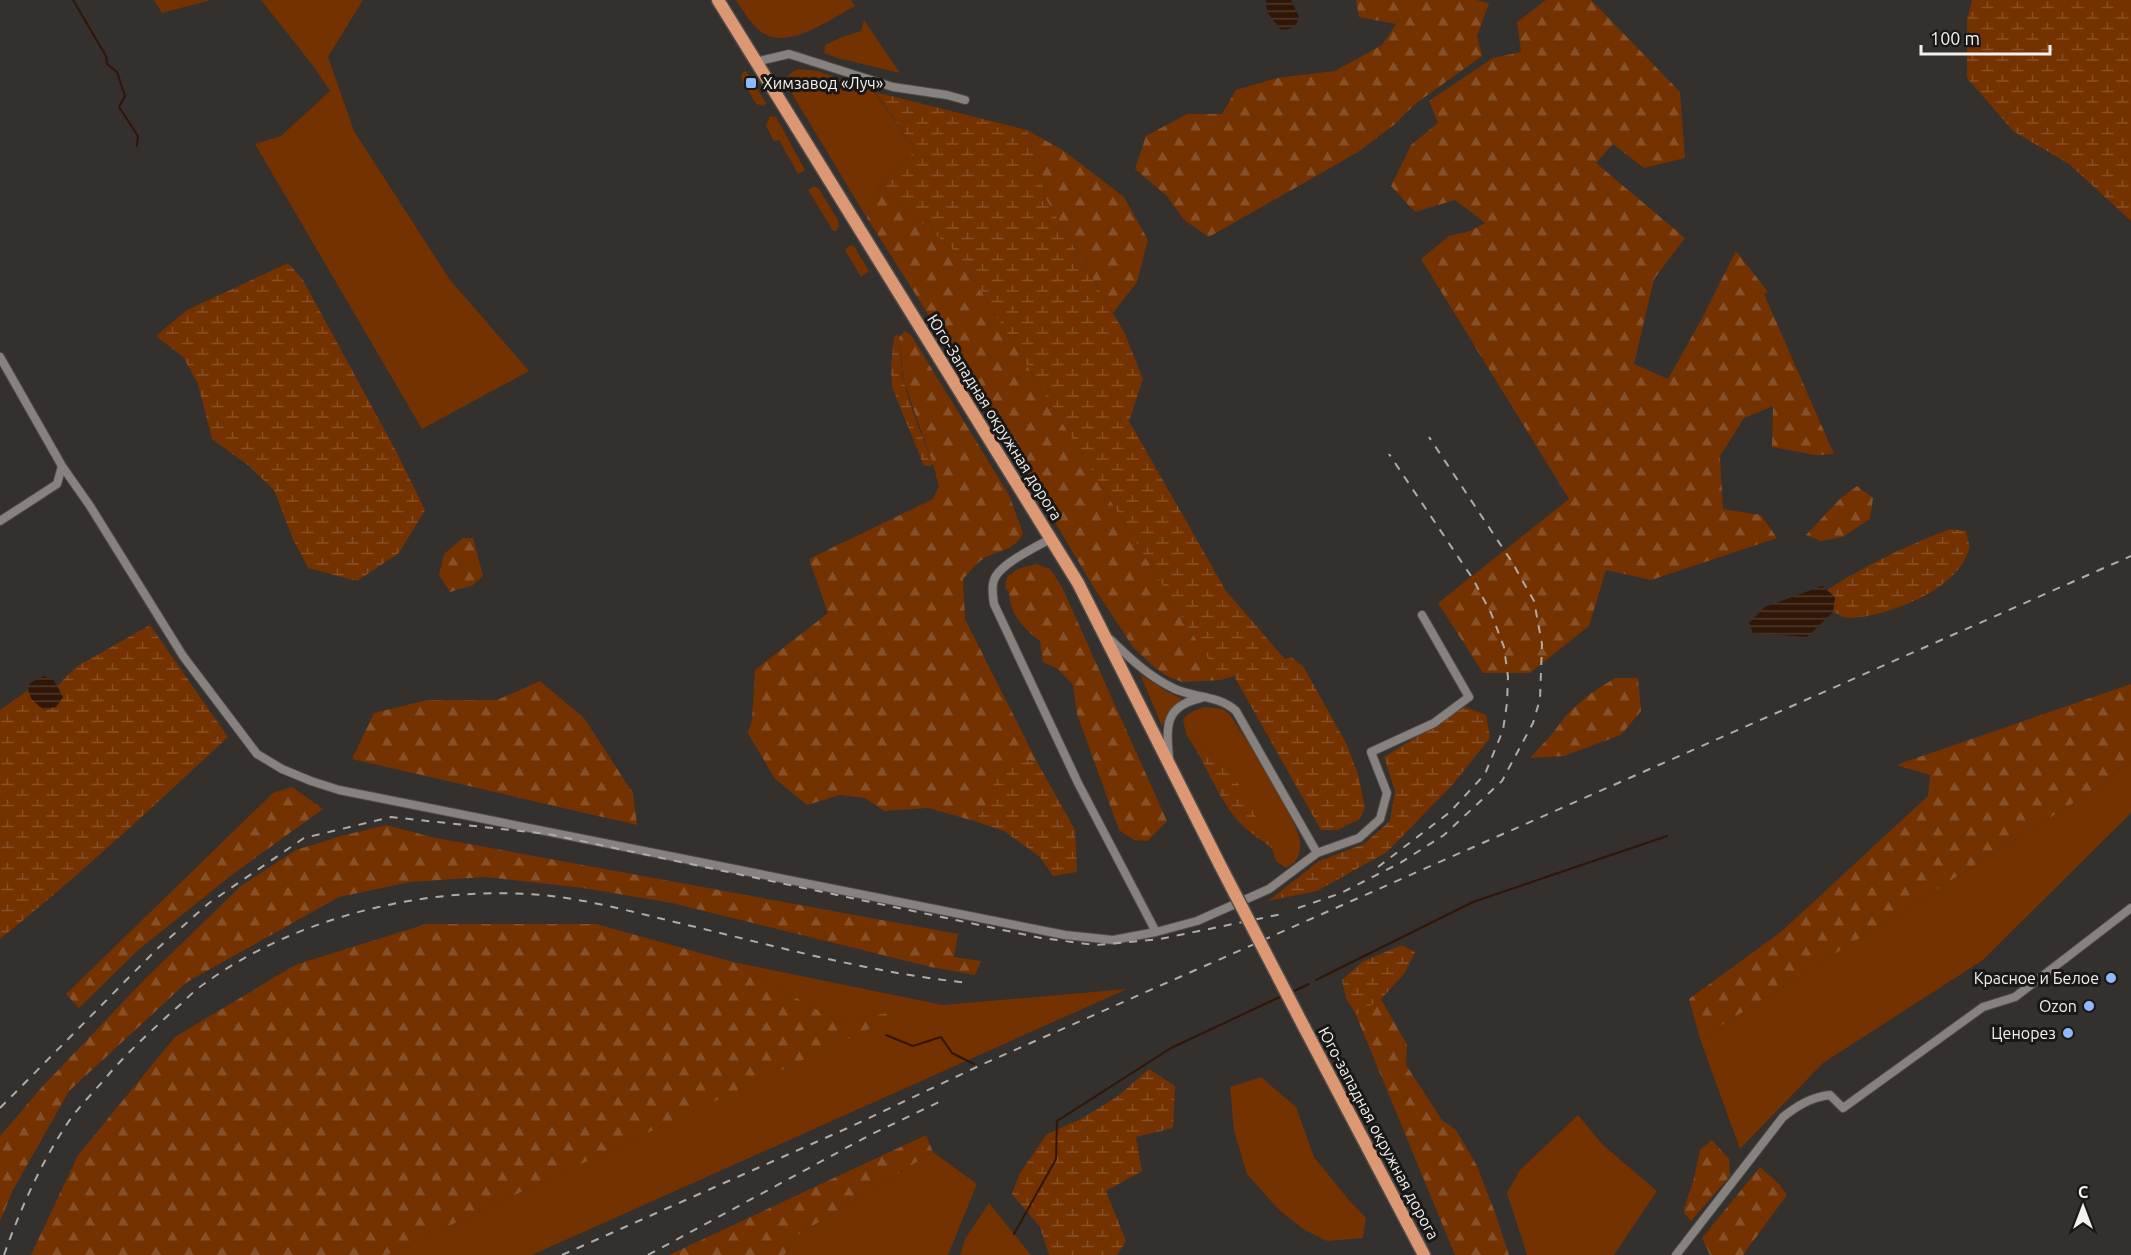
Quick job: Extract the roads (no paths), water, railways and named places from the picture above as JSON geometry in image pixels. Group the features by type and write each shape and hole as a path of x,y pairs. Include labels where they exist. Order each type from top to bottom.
{"highway":[{"name":"Юго-Западная окружная дорога","path":"718,0 1052,538 1105,635 1220,865"},
{"name":"Юго-западная окружная дорога","path":"1220,865 1424,1255"}],"street":[{"path":"755,62 789,54 893,87 965,100"},
{"path":"0,357 62,466 90,506 183,656 257,754 282,769 311,782 349,792 1065,935 1113,940 1156,933 1197,921 1269,889 1317,853 1359,838 1380,819 1387,793 1371,752 1434,723 1469,697 1422,615"},
{"path":"0,521 57,484 62,466"},
{"path":"1052,538 998,572 993,586 994,604 1078,783 1156,933"},
{"path":"1105,635 1151,676 1173,688 1201,698 1226,703 1241,718 1317,853"},
{"path":"1169,764 1167,730 1169,719 1182,704 1201,698"},
{"path":"1676,1255 1783,1118 1796,1107 1812,1098 1830,1095 1843,1108 1983,1007 2015,997 2131,908"}],"waterway":[{"path":"73,0 106,56 107,64 117,72 125,96 119,107 138,136 137,146"},
{"path":"1316,980 1473,902 1667,836"},
{"path":"1292,992 1309,984"},
{"path":"1014,1234 1056,1159 1057,1121 1171,1048 1284,995"},
{"path":"886,1035 913,1046 941,1037 952,1053 974,1064"}],"railway":[{"path":"1298,908 1341,893 1400,863 1444,835 1502,781 1533,723 1540,699 1542,644 1534,601 1512,562 1429,437"},
{"path":"1378,867 1450,812 1485,774 1503,730 1508,677 1504,647 1491,613 1473,579 1389,454"},
{"path":"562,1255 850,1127 981,1065 2131,556"},
{"path":"0,1108 157,949 209,903 304,838 391,817 548,834 1041,938 1096,945 1160,939 1282,914"},
{"path":"4,1255 31,1189 65,1127 124,1057 149,1033 200,987 241,960 282,939 325,922 369,909 415,900 461,895 507,893 551,896 615,908 859,966 969,983"},
{"path":"648,1255 870,1135 941,1101"}],"place":[{"name":"Химзавод «Луч»","path":"751,83"},
{"name":"Красное и Белое","path":"2111,978"},
{"name":"Ozon","path":"2089,1006"},
{"name":"Ценорез","path":"2068,1033"}]}
